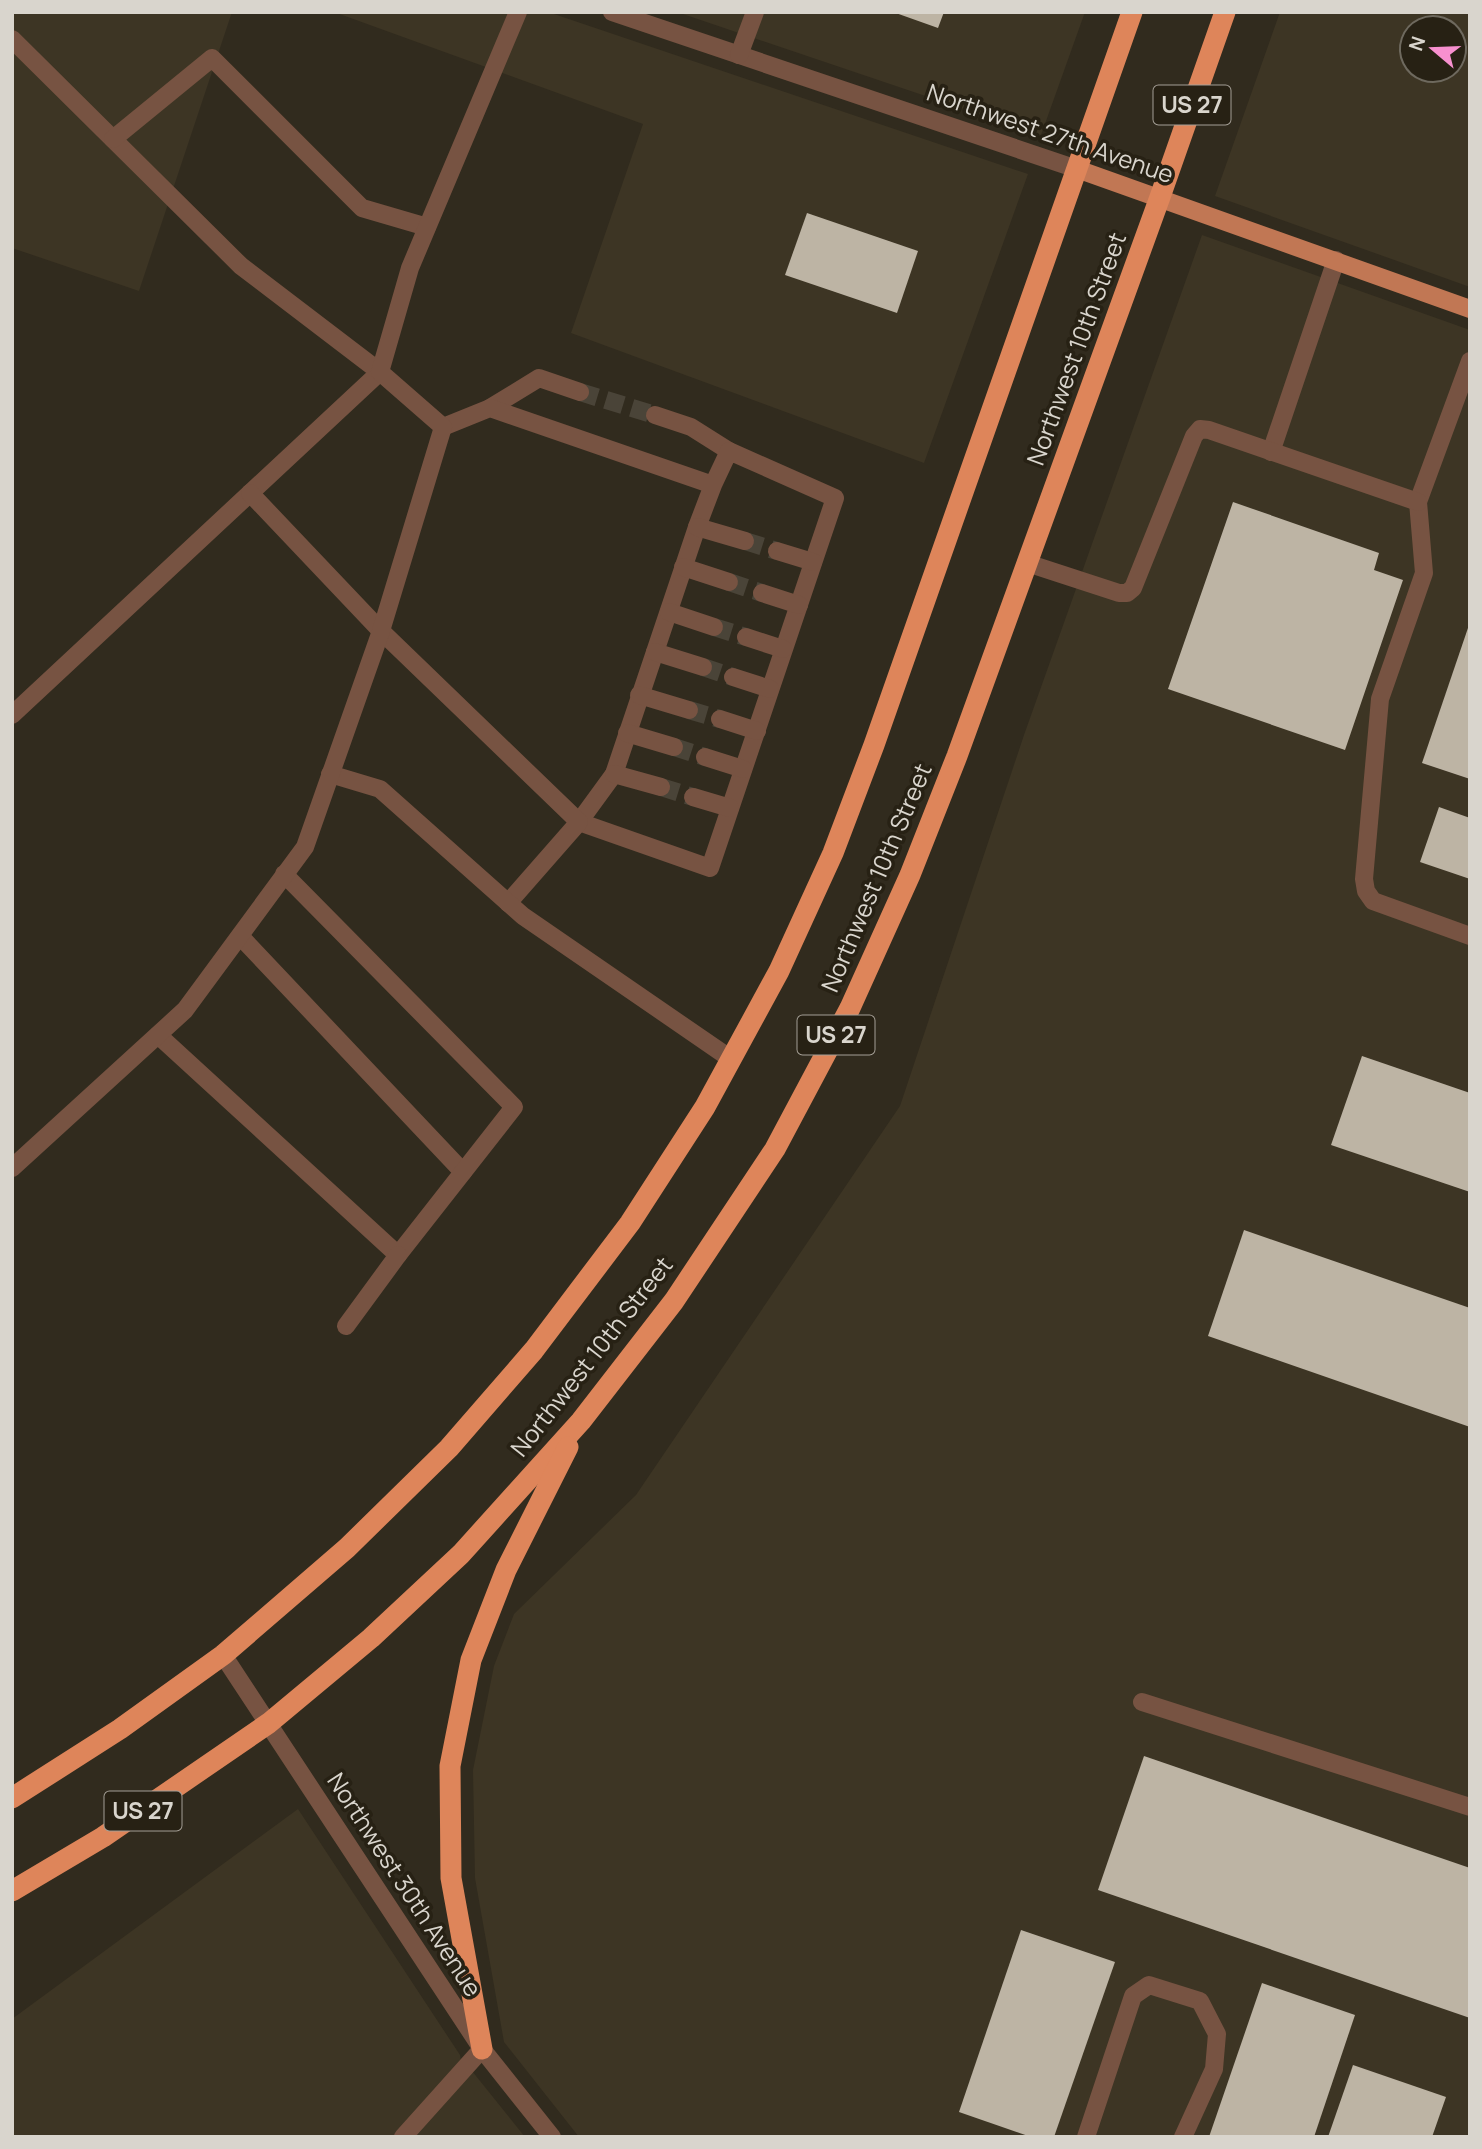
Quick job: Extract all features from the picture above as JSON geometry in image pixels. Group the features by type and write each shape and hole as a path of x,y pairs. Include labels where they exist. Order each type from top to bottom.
{"highway":[{"name":"Northwest 10th Street","path":"12,1798 120,1730 223,1655 347,1548 449,1448 534,1350 629,1223 705,1107 779,971 837,841 879,732 1132,12"},
{"name":"Northwest 10th Street","path":"269,1723 371,1638 461,1554 581,1422 674,1301 775,1149 850,1008 920,851 1027,563 1225,12"},
{"path":"482,2049 451,1878 450,1766 471,1660 506,1570 581,1422"},
{"name":"US 27","path":"12,1891 103,1837 269,1723"}],"main road":[{"name":"Northwest 27th Avenue","path":"1077,169 1470,309"}],"street":[{"path":"12,715 380,372 410,268 518,12"},
{"name":"Northwest 27th Avenue","path":"612,12 637,16 739,55 1077,169"},
{"path":"739,55 755,12"},
{"path":"12,39 241,266 380,372 443,427"},
{"path":"113,139 212,58 362,208 427,227"},
{"path":"1271,452 1336,260"},
{"path":"1470,361 1418,502 1424,573 1380,699 1364,879 1366,891 1373,901 1470,936"},
{"path":"443,427 490,408 539,378 580,391"},
{"path":"490,408 713,485"},
{"path":"250,493 381,631 579,822 710,868 835,498 729,451 691,427 655,415"},
{"path":"12,1168 185,1010 304,846 381,631 443,427"},
{"path":"1027,563 1119,593 1127,593 1133,587 1194,436 1200,429 1418,502"},
{"path":"508,903 579,822 614,774 696,527 729,451"},
{"path":"696,527 745,541"},
{"path":"778,551 813,562"},
{"path":"683,568 729,582"},
{"path":"762,593 799,605"},
{"path":"668,612 714,627"},
{"path":"746,637 783,649"},
{"path":"655,652 703,667"},
{"path":"733,677 770,689"},
{"path":"639,695 689,710"},
{"path":"720,719 757,731"},
{"path":"627,733 674,747"},
{"path":"705,757 743,769"},
{"path":"330,774 380,789 523,916 731,1059"},
{"path":"614,774 661,787"},
{"path":"692,797 730,808"},
{"path":"284,874 514,1107 346,1326"},
{"path":"240,936 463,1172"},
{"path":"158,1035 398,1255"},
{"name":"Northwest 30th Avenue","path":"223,1655 482,2049 552,2137"},
{"path":"1142,1702 1470,1807"},
{"path":"1086,2137 1133,1996 1149,1986 1200,2001 1217,2034 1213,2069 1183,2137"},
{"path":"403,2137 482,2049"}],"shaded area":[{"path":"12,12 232,12 139,291 12,248"},
{"path":"334,12 548,12 1028,174 924,463 571,333 643,124"},
{"path":"677,12 1085,12 1041,135"},
{"path":"1280,12 1470,12 1470,287 1215,196"},
{"path":"1202,235 1470,330 1470,2137 579,2137 504,2042 475,1878 473,1770 494,1666 514,1614 636,1495 900,1106 1024,735"},
{"path":"298,1809 460,2055 463,2071 472,2071 525,2137 12,2137 12,2019"}],"building":[{"path":"893,12 944,12 938,28"},
{"path":"807,213 918,251 897,313 785,275"},
{"path":"1233,502 1379,553 1374,570 1403,580 1345,750 1168,689"},
{"path":"1470,625 1470,779 1422,763"},
{"path":"1439,807 1470,818 1470,879 1420,862"},
{"path":"1362,1056 1470,1093 1470,1192 1331,1145"},
{"path":"1244,1230 1470,1308 1470,1427 1208,1336"},
{"path":"1144,1756 1470,1868 1470,2018 1098,1890"},
{"path":"1021,1930 1115,1962 1054,2137 1031,2137 959,2112"},
{"path":"1262,1983 1355,2015 1314,2137 1209,2137"},
{"path":"1353,2065 1446,2097 1432,2137 1328,2137"}],"tunnel":[{"path":"580,392 655,415"},
{"path":"745,541 777,551"},
{"path":"729,582 762,593"},
{"path":"714,627 746,637"},
{"path":"703,667 733,677"},
{"path":"689,710 720,719"},
{"path":"674,747 705,757"},
{"path":"661,787 693,797"}]}
